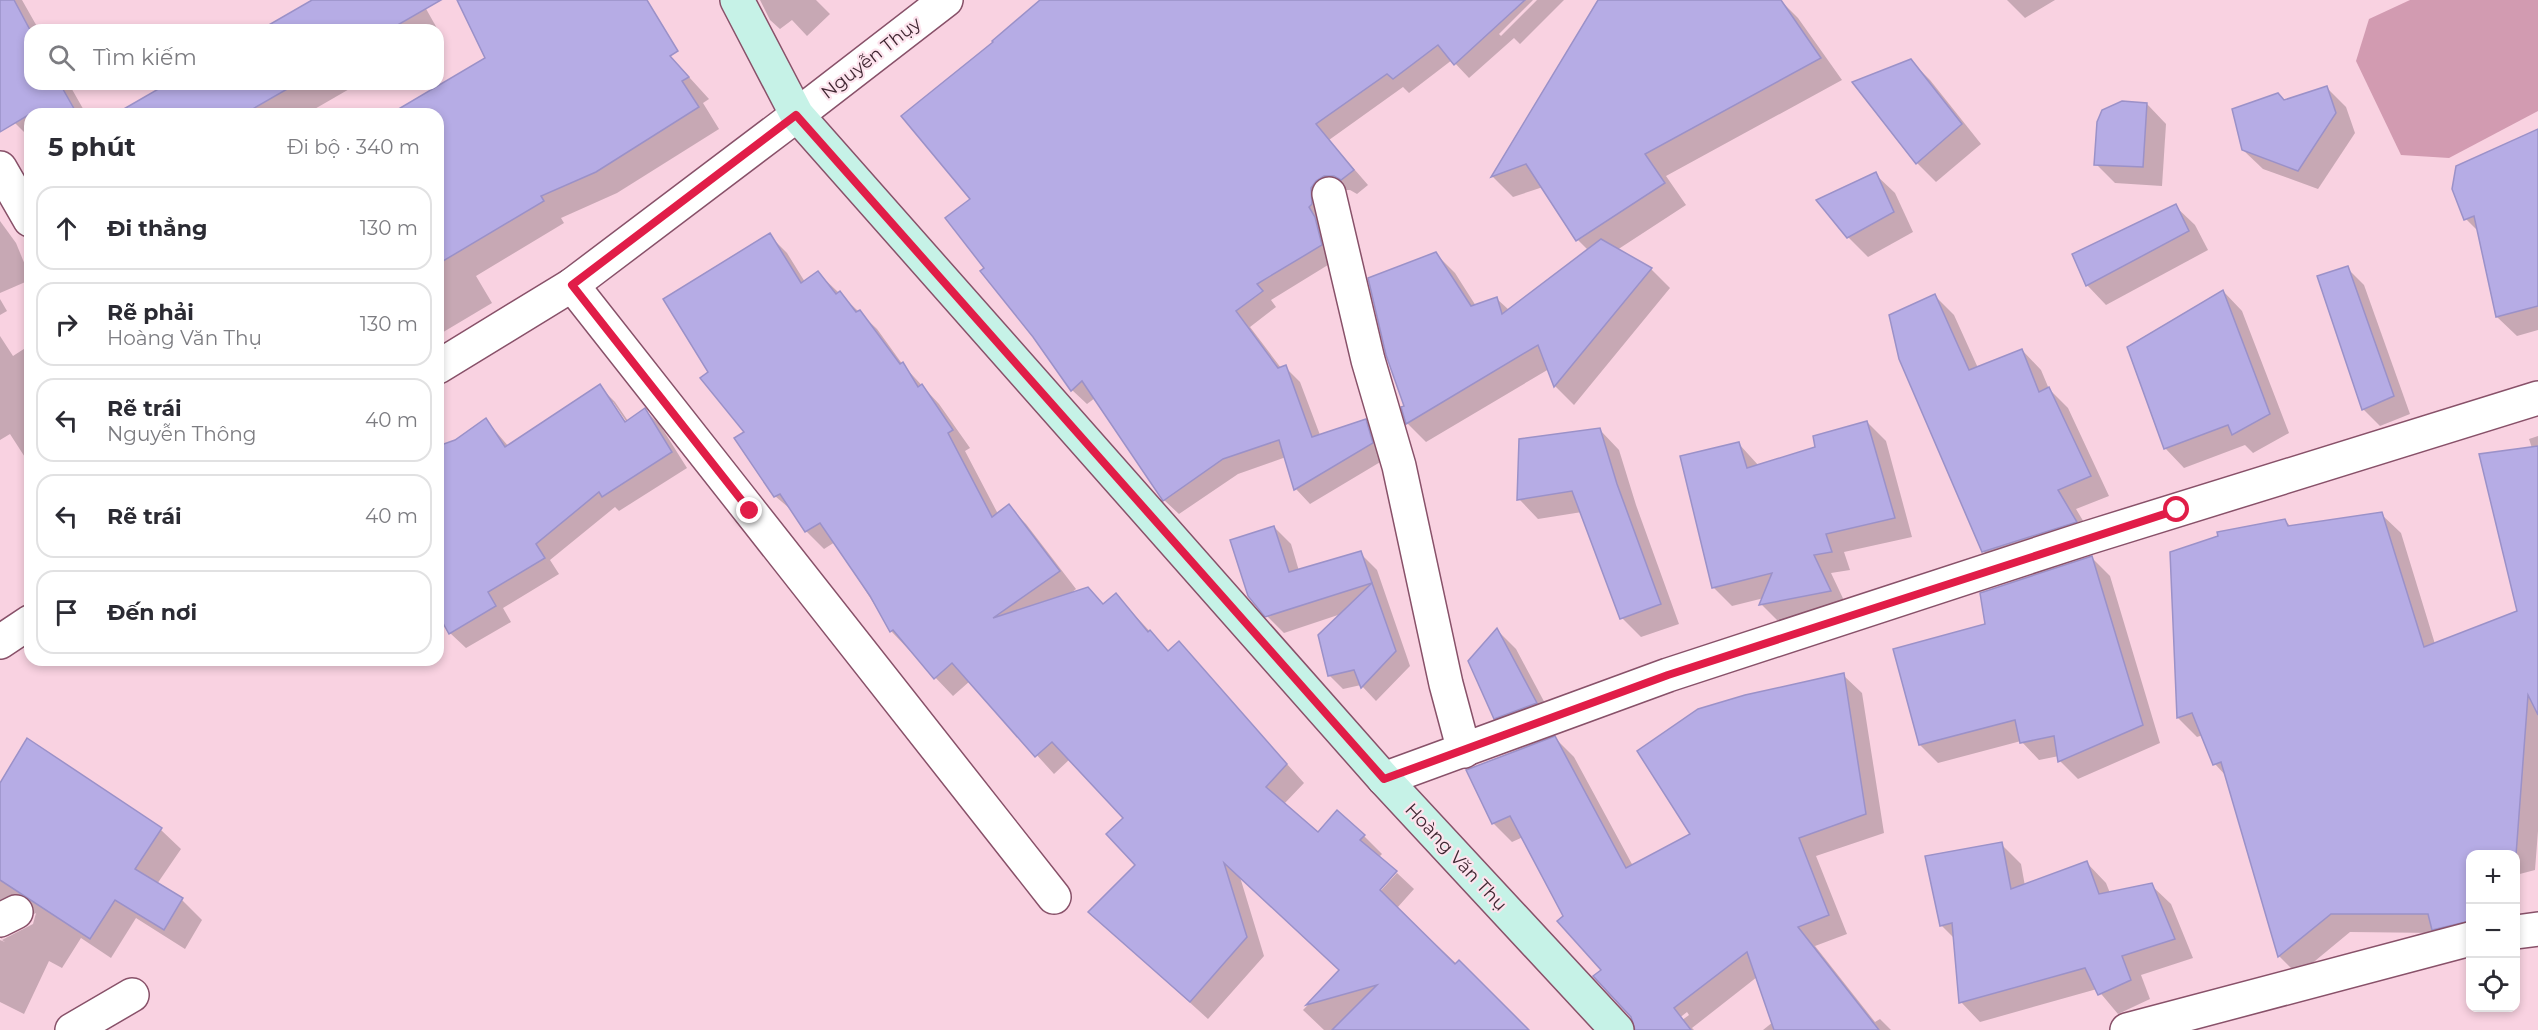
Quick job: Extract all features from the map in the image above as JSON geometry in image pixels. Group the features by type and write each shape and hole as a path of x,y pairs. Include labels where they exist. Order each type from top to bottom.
{"main road":[{"name":"Hoàng Văn Thụ","path":"737,0 796,115 1384,779 1617,1030"}],"street":[{"name":"Nguyễn Thụy","path":"444,363 572,285 946,0"},
{"path":"0,168 24,210"},
{"path":"1329,194 1368,360 1399,466 1446,684 1464,751"},
{"path":"572,285 1054,897"},
{"path":"1384,779 1690,668 2087,538 2538,398"},
{"path":"0,642 24,626"},
{"path":"2520,931 2538,929"},
{"path":"2127,1030 2466,940"},
{"path":"72,1030 132,995"}],"shaded area":[{"path":"2410,0 2538,0 2538,111 2449,158 2401,155 2356,61 2369,19"}],"building":[{"path":"0,0 14,0 27,24 24,24 24,90 63,90 74,108 24,108 24,118 0,132"},
{"path":"312,0 441,0 399,24 270,24"},
{"path":"457,0 647,0 678,51 670,56 689,77 682,81 699,107 596,172 541,196 544,201 444,260 444,108 400,108 431,90 444,90 444,82 485,58"},
{"path":"1040,0 1525,0 1454,65 1438,45 1393,79 1387,74 1316,124 1354,170 1341,180 1334,176 1324,176 1311,188 1312,204 1309,207 1315,217 1322,245 1257,284 1263,291 1236,311 1278,368 1286,365 1312,437 1366,419 1373,443 1294,490 1279,440 1223,459 1163,501 1082,381 1071,391 1033,337 980,271 984,268 945,218 970,199 901,116 993,42"},
{"path":"1598,0 1781,0 1821,58 1645,154 1665,183 1576,241 1526,164 1491,177"},
{"path":"1911,59 1962,124 1916,164 1852,82"},
{"path":"2327,86 2336,113 2298,171 2242,150 2232,109 2278,93 2284,100"},
{"path":"157,90 286,90 254,108 125,108"},
{"path":"2122,101 2147,103 2143,167 2094,165 2097,122 2102,110"},
{"path":"2538,129 2538,306 2496,317 2474,216 2464,220 2452,189 2456,166"},
{"path":"1876,172 1894,212 1847,238 1816,200"},
{"path":"2176,204 2189,231 2086,286 2072,254"},
{"path":"770,233 801,283 818,271 836,294 840,291 856,312 860,310 900,364 903,362 918,387 922,384 953,430 948,433 992,517 1009,504 1060,571 993,618 1088,587 1103,604 1116,593 1148,632 1150,630 1168,651 1179,641 1287,764 1266,787 1318,832 1337,810 1365,835 1360,840 1397,871 1380,890 1455,964 1459,960 1529,1030 1332,1030 1377,985 1306,1005 1339,970 1224,863 1247,937 1190,1002 1088,912 1135,865 1106,834 1123,818 1052,742 1035,757 952,663 934,679 893,630 890,632 870,596 820,523 805,532 780,494 774,497 734,438 744,432 700,378 708,372 663,299"},
{"path":"1601,239 1652,268 1554,387 1538,345 1406,424 1401,407 1404,406 1386,355 1368,278 1436,252 1471,306 1497,297 1502,314"},
{"path":"2348,266 2394,396 2362,410 2317,276"},
{"path":"2223,290 2270,414 2232,435 2228,425 2164,449 2127,347"},
{"path":"1935,294 1969,370 2022,349 2039,392 2049,387 2091,476 2058,490 2077,522 1982,552 1899,359 1889,315"},
{"path":"600,384 625,422 645,408 672,452 602,497 599,492 536,544 545,558 488,592 496,606 449,634 444,625 444,444 455,440 486,418 505,447"},
{"path":"1867,421 1895,518 1826,534 1832,552 1814,555 1831,591 1759,605 1772,573 1712,588 1680,456 1739,442 1747,468 1815,447 1813,436"},
{"path":"1600,428 1617,484 1661,604 1620,619 1572,491 1517,500 1519,439"},
{"path":"2538,446 2538,715 2528,695 2516,850 2466,850 2466,922 2432,930 2428,914 2331,914 2278,957 2221,762 2213,765 2192,713 2177,718 2170,552 2218,536 2217,532 2285,519 2288,526 2382,512 2424,647 2517,611 2479,454"},
{"path":"1274,526 1289,572 1361,551 1372,583 1265,617 1248,596 1230,540"},
{"path":"2092,556 2143,725 2058,762 2054,736 2020,743 2015,720 1919,745 1893,649 1985,624 1980,593"},
{"path":"1372,583 1396,651 1361,688 1354,670 1328,676 1318,635"},
{"path":"1497,628 1537,703 1494,719 1468,661"},
{"path":"1844,673 1866,814 1799,838 1829,915 1798,927 1879,1030 1774,1030 1747,952 1674,1008 1691,1030 1635,1030 1631,1017 1593,976 1601,970 1557,921 1563,916 1510,816 1492,824 1466,770 1555,736 1626,868 1690,834 1637,751 1698,709 1745,695"},
{"path":"27,738 162,828 135,869 183,898 164,930 115,900 90,939 0,880 0,783"},
{"path":"2002,842 2011,889 2087,861 2099,894 2152,883 2175,939 2122,956 2131,980 2098,995 2085,968 1959,1003 1952,923 1940,926 1925,856"}],"route":[{"path":"750,511 572,285 796,115 1384,779 1668,675 2177,510"}]}
